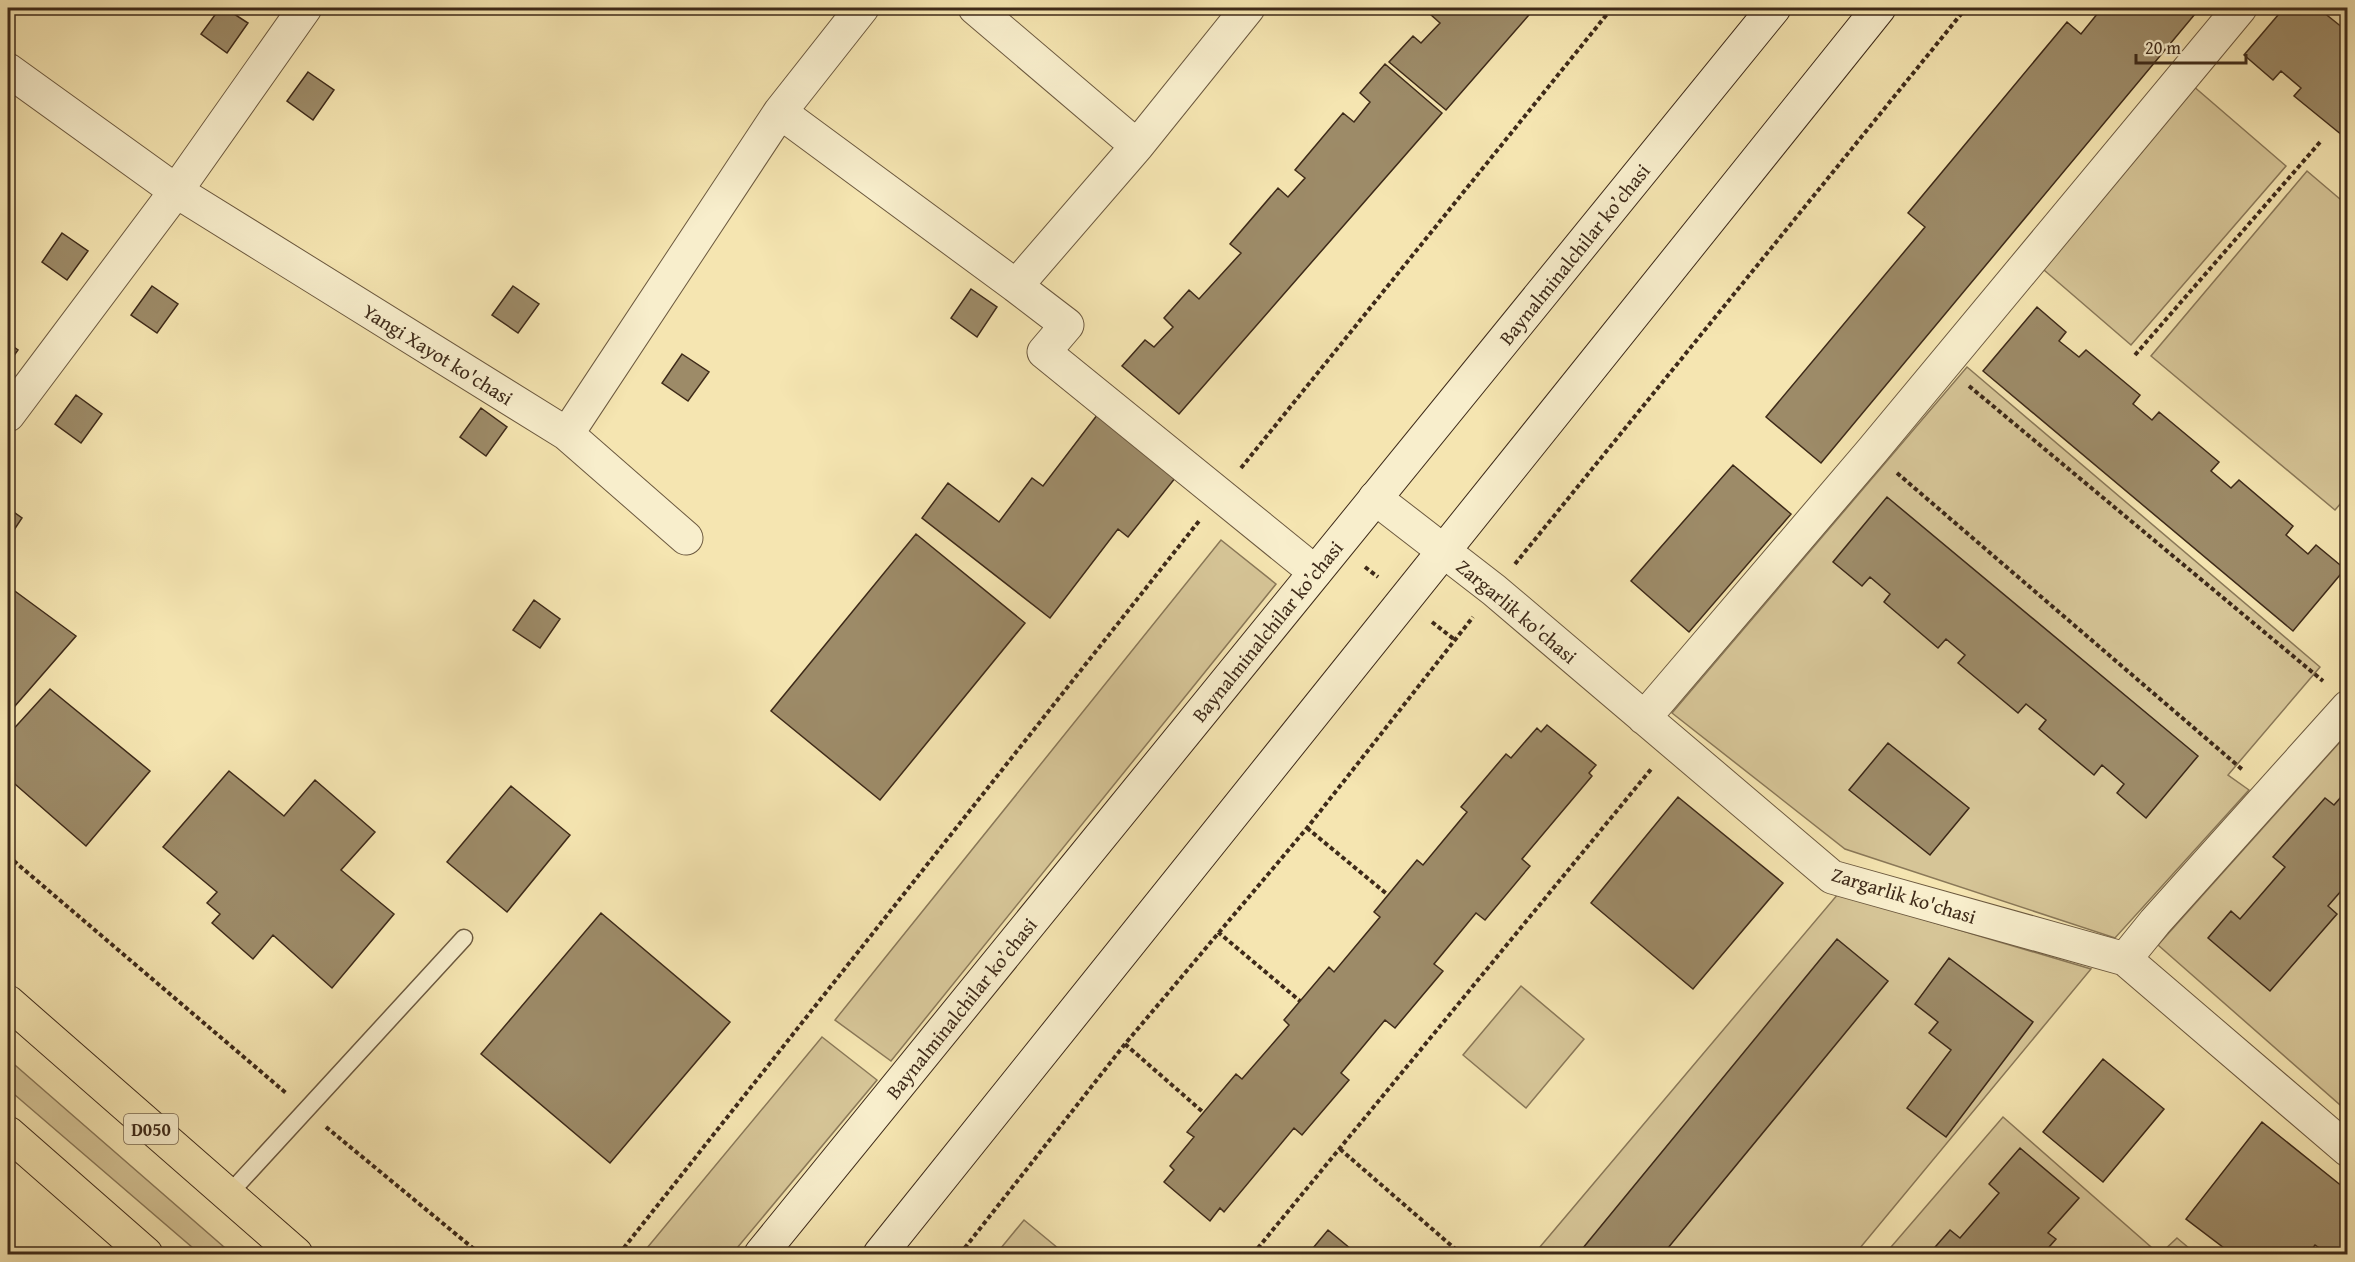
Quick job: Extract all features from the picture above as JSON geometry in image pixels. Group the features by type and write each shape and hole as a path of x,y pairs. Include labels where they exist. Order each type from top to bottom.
{"main road":[{"name":"D050","path":"8,1002 296,1254"},
{"path":"8,1133 146,1254"}],"street":[{"path":"8,414 176,191 305,8"},
{"path":"567,434 780,112 862,8"},
{"path":"975,8 1137,146"},
{"path":"1016,286 1137,146 1248,8"},
{"name":"Baynalminalchilar ko’chasi","path":"762,1254 1774,8"},
{"path":"880,1254 1880,8"},
{"path":"1644,718 1872,451 2240,8"},
{"name":"Yangi Xayot ko'chasi","path":"8,70 176,191 567,434 686,538"},
{"path":"780,112 1067,325 1044,352 1315,572"},
{"name":"Zargarlik ko'chasi","path":"1375,498 1494,590 1832,877 2125,959 2348,1150"},
{"path":"2125,959 2270,793 2338,696"}],"lane":[{"path":"227,1196 464,938"}],"path":[{"path":"619,1254 1220,495 1612,8"},
{"path":"960,1254 1125,1044 1306,828 1494,590 1966,8"},
{"path":"2135,355 2321,141"},
{"path":"1943,365 2338,696"},
{"path":"1872,451 2270,793"},
{"path":"1253,1254 1673,743"},
{"path":"1306,828 1388,895"},
{"path":"8,856 305,1109 480,1254"},
{"path":"1218,932 1300,1001"},
{"path":"1125,1044 1204,1113"},
{"path":"1340,1149 1461,1254"}],"shaded area":[{"path":"2192,85 2286,166 2131,345 2037,264"},
{"path":"2307,171 2347,205 2348,495 2335,510 2151,356"},
{"path":"1967,367 2320,667 2228,775 2249,790 2115,938 1845,849 1672,713"},
{"path":"1221,540 1276,584 891,1061 835,1020"},
{"path":"2347,734 2347,1111 2158,945"},
{"path":"1838,894 2091,969 1855,1254 1534,1254"},
{"path":"1521,986 1584,1039 1526,1108 1463,1055"},
{"path":"822,1037 877,1080 732,1254 642,1254"},
{"path":"8,1059 232,1254 200,1254 8,1089"},
{"path":"2003,1117 2159,1254 1885,1254"},
{"path":"1024,1220 1065,1254 996,1254"},
{"path":"2177,1238 2196,1254 2160,1254"}],"building":[{"path":"220,8 225,8 248,23 227,53 201,34"},
{"path":"1437,8 1535,8 1446,110 1389,62 1413,36 1421,43 1440,23 1430,14"},
{"path":"2102,8 2200,8 1821,463 1766,417 1925,227 1908,213 2067,22 2081,34"},
{"path":"2284,8 2318,8 2348,32 2348,140 2294,96 2301,88 2281,71 2273,80 2244,55"},
{"path":"1385,64 1442,113 1179,414 1122,366 1145,340 1154,347 1173,327 1164,318 1189,290 1199,299 1241,253 1230,244 1278,188 1288,197 1305,178 1295,170 1343,113 1354,122 1370,102 1360,93"},
{"path":"308,72 334,90 313,120 287,101"},
{"path":"62,233 88,251 67,280 42,262"},
{"path":"152,286 178,304 157,333 131,315"},
{"path":"513,286 539,304 518,333 492,315"},
{"path":"971,289 997,307 977,337 951,318"},
{"path":"2037,307 2066,332 2059,341 2079,357 2086,350 2140,395 2133,404 2152,420 2159,412 2219,462 2211,471 2231,488 2239,480 2293,526 2286,535 2308,554 2316,545 2345,569 2293,631 1983,371"},
{"path":"8,343 18,350 8,364"},
{"path":"682,354 709,372 688,401 662,383"},
{"path":"76,395 102,414 81,443 55,424"},
{"path":"1104,406 1184,467 1128,537 1118,529 1050,618 922,518 948,483 999,522 1032,478 1043,486"},
{"path":"481,408 507,427 486,456 460,437"},
{"path":"1733,465 1791,514 1689,632 1631,581"},
{"path":"1887,497 2198,756 2146,818 2117,793 2124,784 2102,765 2094,775 2039,729 2046,720 2026,704 2018,713 1958,663 1965,655 1946,639 1938,648 1884,602 1890,594 1870,577 1862,586 1833,562"},
{"path":"8,508 22,518 8,539"},
{"path":"916,534 1025,623 880,800 771,711"},
{"path":"8,586 76,636 8,714"},
{"path":"534,600 560,619 540,648 513,630"},
{"path":"50,689 150,771 86,846 8,778 8,735"},
{"path":"1547,725 1596,765 1589,773 1592,776 1522,859 1530,866 1485,920 1476,913 1434,964 1443,971 1395,1028 1385,1020 1341,1073 1349,1080 1302,1135 1294,1128 1224,1212 1220,1208 1210,1221 1164,1182 1174,1170 1170,1166 1194,1137 1187,1132 1236,1074 1242,1079 1289,1025 1284,1020 1329,967 1334,972 1380,917 1374,912 1417,860 1423,865 1467,812 1461,807 1506,754 1511,758 1537,728 1541,732"},
{"path":"1888,743 1969,808 1930,855 1849,790"},
{"path":"229,771 284,816 315,780 375,832 341,870 394,914 332,988 273,935 253,959 212,923 220,914 207,903 217,892 163,847"},
{"path":"511,786 570,835 507,912 447,862"},
{"path":"2348,789 2348,883 2328,906 2337,914 2270,991 2208,938 2231,911 2240,919 2285,867 2273,857 2325,798 2334,805"},
{"path":"1678,797 1783,883 1693,989 1591,903"},
{"path":"601,913 730,1022 610,1163 481,1054"},
{"path":"1837,939 1888,981 1663,1254 1578,1254"},
{"path":"1949,958 2033,1022 1946,1137 1907,1108 1951,1050 1929,1033 1938,1022 1915,1004"},
{"path":"2103,1059 2164,1109 2103,1182 2043,1132"},
{"path":"2262,1122 2348,1191 2346,1254 2328,1254 2315,1245 2308,1254 2232,1254 2186,1219"},
{"path":"2020,1148 2079,1198 2048,1233 2056,1239 2043,1254 1929,1254 1950,1230 1960,1238 1999,1193 1989,1184"},
{"path":"1328,1230 1357,1254 1308,1254"}]}
